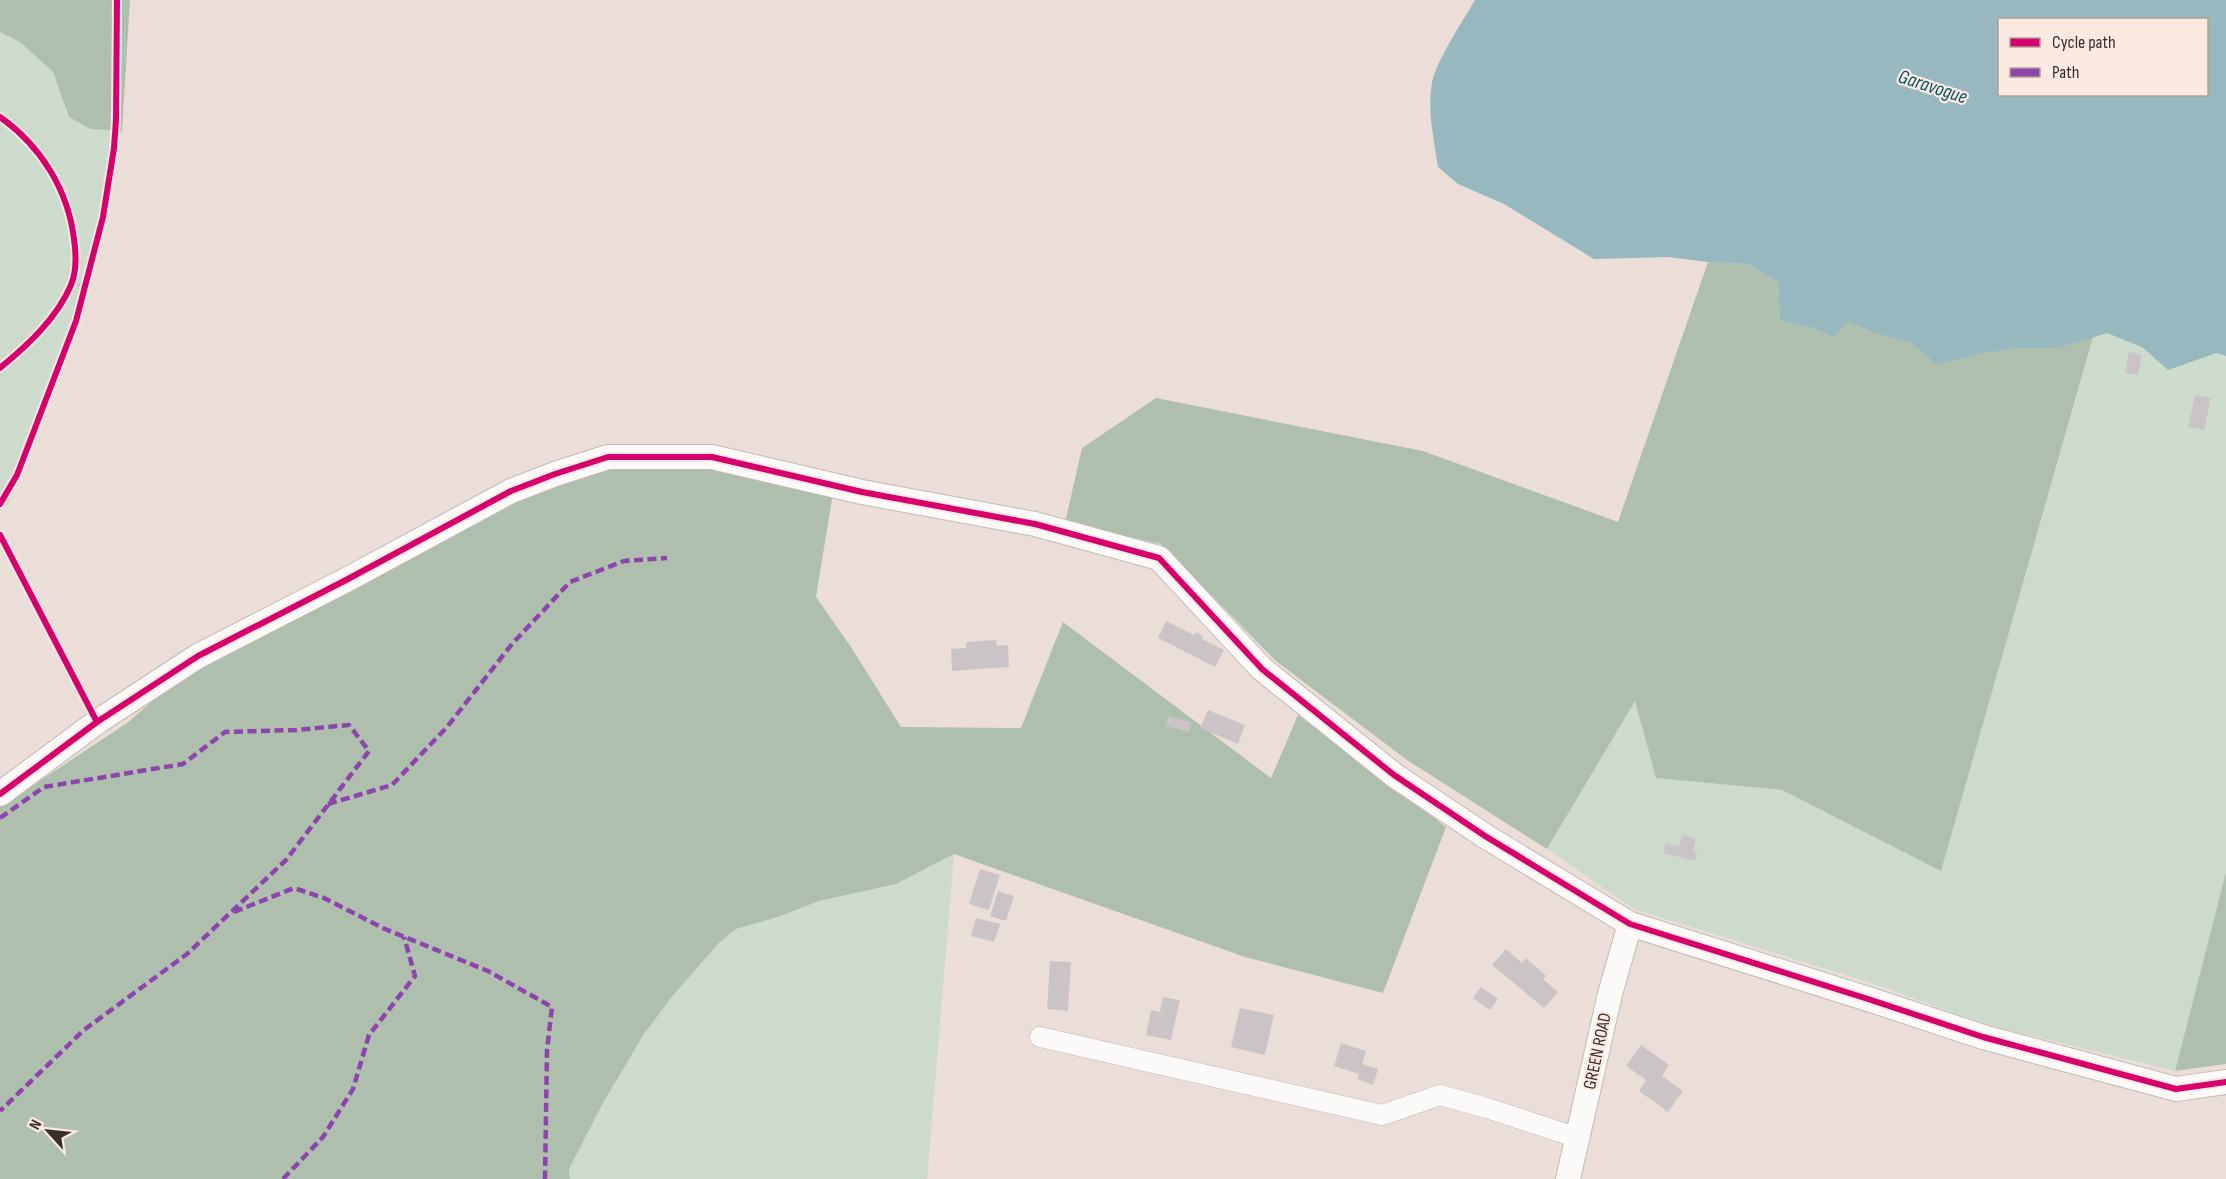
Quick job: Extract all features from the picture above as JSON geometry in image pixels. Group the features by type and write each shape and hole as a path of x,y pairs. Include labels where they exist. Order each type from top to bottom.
{"street":[{"path":"0,794 97,722 198,656 512,491 608,457 712,457 862,492 1035,524 1159,558 1262,669 1394,775 1485,836 1630,924 1983,1037 2176,1089 2226,1082"},
{"name":"GREEN ROAD","path":"1568,1179 1610,994 1630,924"},
{"path":"1040,1037 1382,1115 1440,1095 1578,1138"}],"path":[{"path":"0,504 17,475 76,321 103,217 116,120 117,0"},
{"path":"0,117 30,144 50,169 62,191 73,226 76,252 72,283 57,310 25,347 0,368"},
{"path":"72,283 86,286"},
{"path":"0,535 97,722"}],"green space":[{"path":"0,0 130,0 122,131 90,129 69,117 53,72 20,42 0,32"},
{"path":"0,32 20,42 53,72 69,117 90,129 122,131 101,245 82,313 8,504 0,511"},
{"path":"1636,189 2226,356 2226,872 2175,1071 1984,1024 1874,984 1634,909 1547,849 1635,701 1656,778 1782,790 1941,870 2093,338 1981,354 1937,365 1810,327 1780,321 1778,282 1748,264 1668,257 1594,259"},
{"path":"1708,262 1748,264 1778,282 1780,321 1810,327 1833,337 1849,322 1874,333 1911,343 1937,365 1981,354 2020,348 2059,348 2093,337 1941,871 1782,790 1656,778 1635,701 1547,849 1407,760 1276,661 1161,544 1065,523 1082,448 1156,398 1423,451 1618,522"},
{"path":"706,461 833,493 816,597 851,647 901,727 1021,728 1063,622 1271,778 1298,715 1446,827 1383,993 1245,957 954,854 896,884 819,901 778,917 736,929 719,943 675,993 644,1034 603,1103 569,1169 570,1179 0,1179 0,807 127,723 238,628 585,464"},
{"path":"954,854 927,1179 570,1179 569,1169 603,1103 644,1034 675,993 719,943 736,929 778,917 819,901 896,884"},
{"path":"2226,872 2226,1064 2175,1071"}],"water":[{"name":"Garavogue","path":"1475,0 2226,0 2226,356 2216,353 2168,370 2142,347 2107,333 2059,348 2020,348 1981,354 1937,365 1911,343 1874,333 1849,322 1833,337 1810,327 1780,321 1778,282 1748,264 1668,257 1594,259 1504,204 1458,184 1438,167 1433,136 1431,94 1434,74"}],"building":[{"path":"2129,352 2142,355 2138,375 2125,373"},
{"path":"2195,395 2211,398 2204,430 2188,427"},
{"path":"1166,621 1194,635 1196,632 1203,636 1202,639 1224,650 1215,667 1158,638"},
{"path":"996,640 997,646 1008,645 1009,667 952,671 951,649 966,648 966,642"},
{"path":"1208,710 1245,725 1238,744 1200,728"},
{"path":"1168,716 1192,722 1189,732 1166,726"},
{"path":"1682,835 1696,839 1693,851 1697,852 1695,861 1663,853 1666,843 1679,847"},
{"path":"980,869 1000,875 989,910 969,904"},
{"path":"998,891 1014,896 1006,921 990,916"},
{"path":"976,918 1000,924 994,942 971,936"},
{"path":"1506,949 1522,963 1526,958 1546,976 1543,979 1558,992 1544,1008 1492,965"},
{"path":"1050,961 1071,962 1068,1011 1047,1009"},
{"path":"1481,987 1498,999 1490,1010 1473,998"},
{"path":"1163,997 1180,1000 1171,1040 1146,1035 1151,1010 1160,1012"},
{"path":"1240,1008 1274,1015 1265,1055 1231,1047"},
{"path":"1341,1043 1366,1051 1362,1064 1378,1069 1373,1085 1357,1079 1359,1074 1334,1066"},
{"path":"1641,1045 1669,1065 1662,1076 1683,1091 1668,1112 1639,1091 1646,1080 1626,1066"}],"marked path":[{"path":"328,804 392,785 447,727 512,644 570,582 624,561 667,558"},
{"path":"0,818 44,787 183,764 225,732 296,730 349,725 369,751 286,860 187,954 84,1030 0,1111"},
{"path":"234,912 294,888 324,898 385,929 488,971 552,1007 547,1050 545,1179"},
{"path":"283,1179 323,1137 353,1089 369,1035 415,976 404,937"}],"cycle path":[{"path":"0,504 17,475 76,321 103,217 116,120 117,0"},
{"path":"0,117 28,141 50,170 66,203 76,256 73,280 58,309 31,340 0,368"},
{"path":"0,794 97,722 198,656 348,579 511,491 608,457 712,457 862,492 1035,524 1159,558 1262,669 1394,775 1485,836 1630,924 1983,1037 2176,1089 2226,1082"},
{"path":"0,535 97,722"}]}
